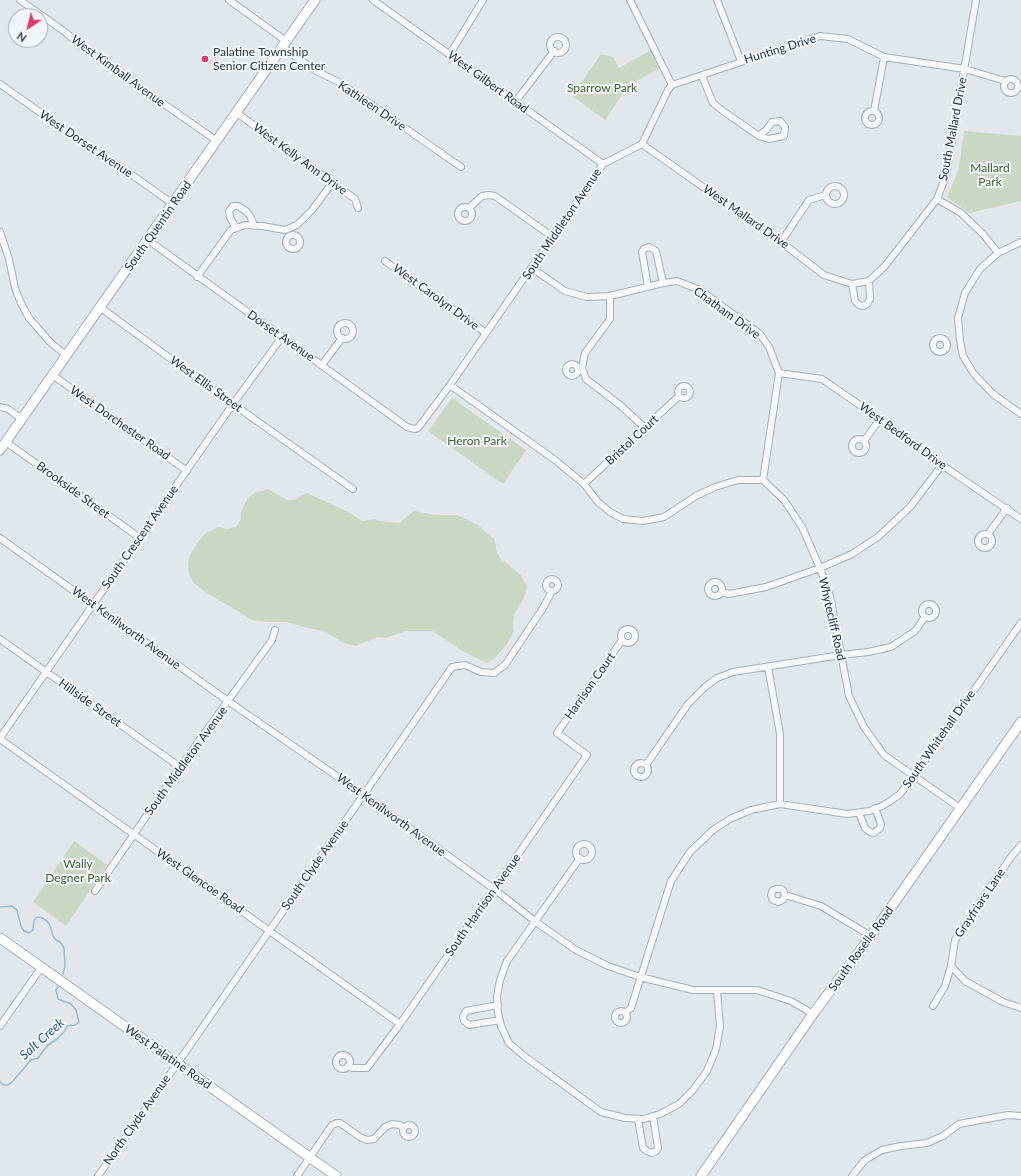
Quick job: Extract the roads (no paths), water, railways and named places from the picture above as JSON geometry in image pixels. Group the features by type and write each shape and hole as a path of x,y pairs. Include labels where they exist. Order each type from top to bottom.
{"main road":[{"name":"South Quentin Road","path":"0,450 54,376 315,0"},
{"name":"South Roselle Road","path":"701,1176 813,1014 871,936 1021,722"},
{"name":"West Palatine Road","path":"0,938 336,1176"}],"street":[{"name":"West Kimball Avenue","path":"20,0 65,32 81,46 217,141"},
{"name":"Kathleen Drive","path":"229,0 318,72 339,82 461,167"},
{"name":"West Gilbert Road","path":"373,0 603,164"},
{"path":"450,54 483,0"},
{"path":"630,0 672,85 668,90 642,144"},
{"path":"717,0 741,62"},
{"name":"South Mallard Drive","path":"869,281 885,266 937,199 946,176 976,0"},
{"name":"Hunting Drive","path":"672,85 820,36 848,39 884,57 965,69 1004,81"},
{"path":"516,101 554,51"},
{"path":"874,111 884,57"},
{"path":"702,76 713,103 760,136"},
{"name":"West Dorset Avenue","path":"0,84 103,157 118,165 173,204"},
{"name":"West Kelly Ann Drive","path":"237,113 355,198 358,208"},
{"name":"South Middleton Avenue","path":"415,429 421,425 450,385 603,164 642,144"},
{"name":"West Mallard Drive","path":"642,144 824,274 852,284 869,281"},
{"path":"197,276 231,230 245,225 254,225 285,230 297,225 312,210 333,182"},
{"path":"781,242 809,200 826,195"},
{"path":"470,208 482,196 495,196 553,237"},
{"path":"937,199 961,213 983,234 998,253"},
{"path":"236,228 230,217 229,211 233,206 238,206 246,211 254,225"},
{"path":"290,228 292,235"},
{"path":"0,232 9,259 15,288 29,318 50,342 67,356"},
{"name":"Dorset Avenue","path":"148,240 407,427 415,429"},
{"path":"1021,242 998,253 980,269 965,293 958,318 963,356 974,374 993,394 1021,414"},
{"path":"648,287 642,252 644,249 649,247 656,251 663,283"},
{"name":"West Carolyn Drive","path":"385,261 486,334"},
{"name":"Chatham Drive","path":"532,268 565,291 587,297 610,296 677,281 700,290 760,334 769,348 779,373"},
{"path":"852,284 855,301 859,306 864,306 870,299 869,281"},
{"path":"610,296 610,319 585,353 580,368 586,379 620,405 644,427"},
{"name":"West Ellis Street","path":"101,308 232,404 353,489"},
{"name":"South Crescent Avenue","path":"0,739 232,404 282,337"},
{"path":"322,365 342,338"},
{"path":"947,344 960,341"},
{"path":"450,385 555,460 584,484 598,502 610,512 623,519 643,521 664,517 696,496 715,487 738,480 763,480 779,373"},
{"name":"West Bedford Drive","path":"779,373 822,379 880,419 942,465 1021,519"},
{"name":"West Dorchester Road","path":"54,376 187,471"},
{"name":"Bristol Court","path":"584,484 679,396"},
{"path":"0,407 8,409 22,419"},
{"path":"864,441 880,419"},
{"name":"Brookside Street","path":"6,442 140,538"},
{"path":"721,592 729,594 766,587 820,568 852,554 878,537 910,507 942,465"},
{"name":"Whytecliff Road","path":"763,480 784,500 802,527 820,568 830,596 849,696 864,727 884,755 960,808"},
{"path":"988,534 1007,508"},
{"name":"West Kenilworth Avenue","path":"0,538 228,701 364,794 576,950 608,966 640,977 693,990 757,990 791,1001 813,1014"},
{"name":"South Clyde Avenue","path":"177,1064 452,667 465,665 481,672 494,673 505,665 543,608 552,591"},
{"path":"646,765 688,704 705,686 717,678 733,672 868,652 891,647 915,631 925,618"},
{"name":"South Whitehall Drive","path":"626,1013 630,1008 671,881 690,852 713,830 730,818 751,810 780,804 840,813 859,813 875,808 892,800 900,794 914,776 1021,623"},
{"name":"South Middleton Avenue","path":"94,891 180,767 272,640 275,630"},
{"name":"Hillside Street","path":"0,639 180,767"},
{"name":"Harrison Court","path":"557,733 622,640"},
{"path":"768,667 780,734 780,804"},
{"name":"South Harrison Avenue","path":"348,1066 352,1068 367,1068 400,1024 587,755 557,733"},
{"name":"West Glencoe Road","path":"0,739 400,1024"},
{"path":"859,813 865,828 874,833 880,828 881,824 875,808"},
{"name":"Grayfriars Lane","path":"933,1006 945,986 954,940 1011,857 1021,845"},
{"path":"580,858 507,961 500,980 497,996 500,1020 509,1043 524,1056 601,1112 625,1118 638,1119 653,1116 679,1104 693,1090 707,1071 716,1049 720,1026 717,991"},
{"path":"785,895 821,906 871,936"},
{"path":"950,966 965,981 1003,1002 1021,1008"},
{"path":"1,1023 41,968"},
{"path":"498,1005 466,1011 463,1016 464,1021 469,1025 500,1020"},
{"name":"North Clyde Avenue","path":"98,1176 177,1064"},
{"path":"852,1176 865,1160 882,1150 927,1143 943,1136 959,1124 1008,1115 1021,1116"},
{"path":"638,1119 643,1148 646,1152 652,1153 658,1148 653,1116"},
{"path":"297,1176 332,1125 336,1123 340,1123 367,1140 374,1139 385,1127 392,1124 400,1125 404,1128"}],"waterway":[{"name":"Salt Creek","path":"0,907 12,906 17,910 21,926 24,931 29,933 33,930 34,920 37,917 47,921 50,925 53,936 64,948 65,966 63,974"},
{"name":"Salt Creek","path":"0,1082 4,1085 8,1085 31,1060 38,1058 48,1045 64,1032 67,1026 75,1025 79,1022 76,1010 71,1004 58,999 56,990 59,985"}],"place":[{"name":"Palatine Township Senior Citizen Center","path":"205,59"}],"park label":[{"name":"Sparrow Park","path":"602,88"},
{"name":"Mallard Park","path":"990,175"},
{"name":"Heron Park","path":"477,441"},
{"name":"Wally Degner Park","path":"78,871"}]}
